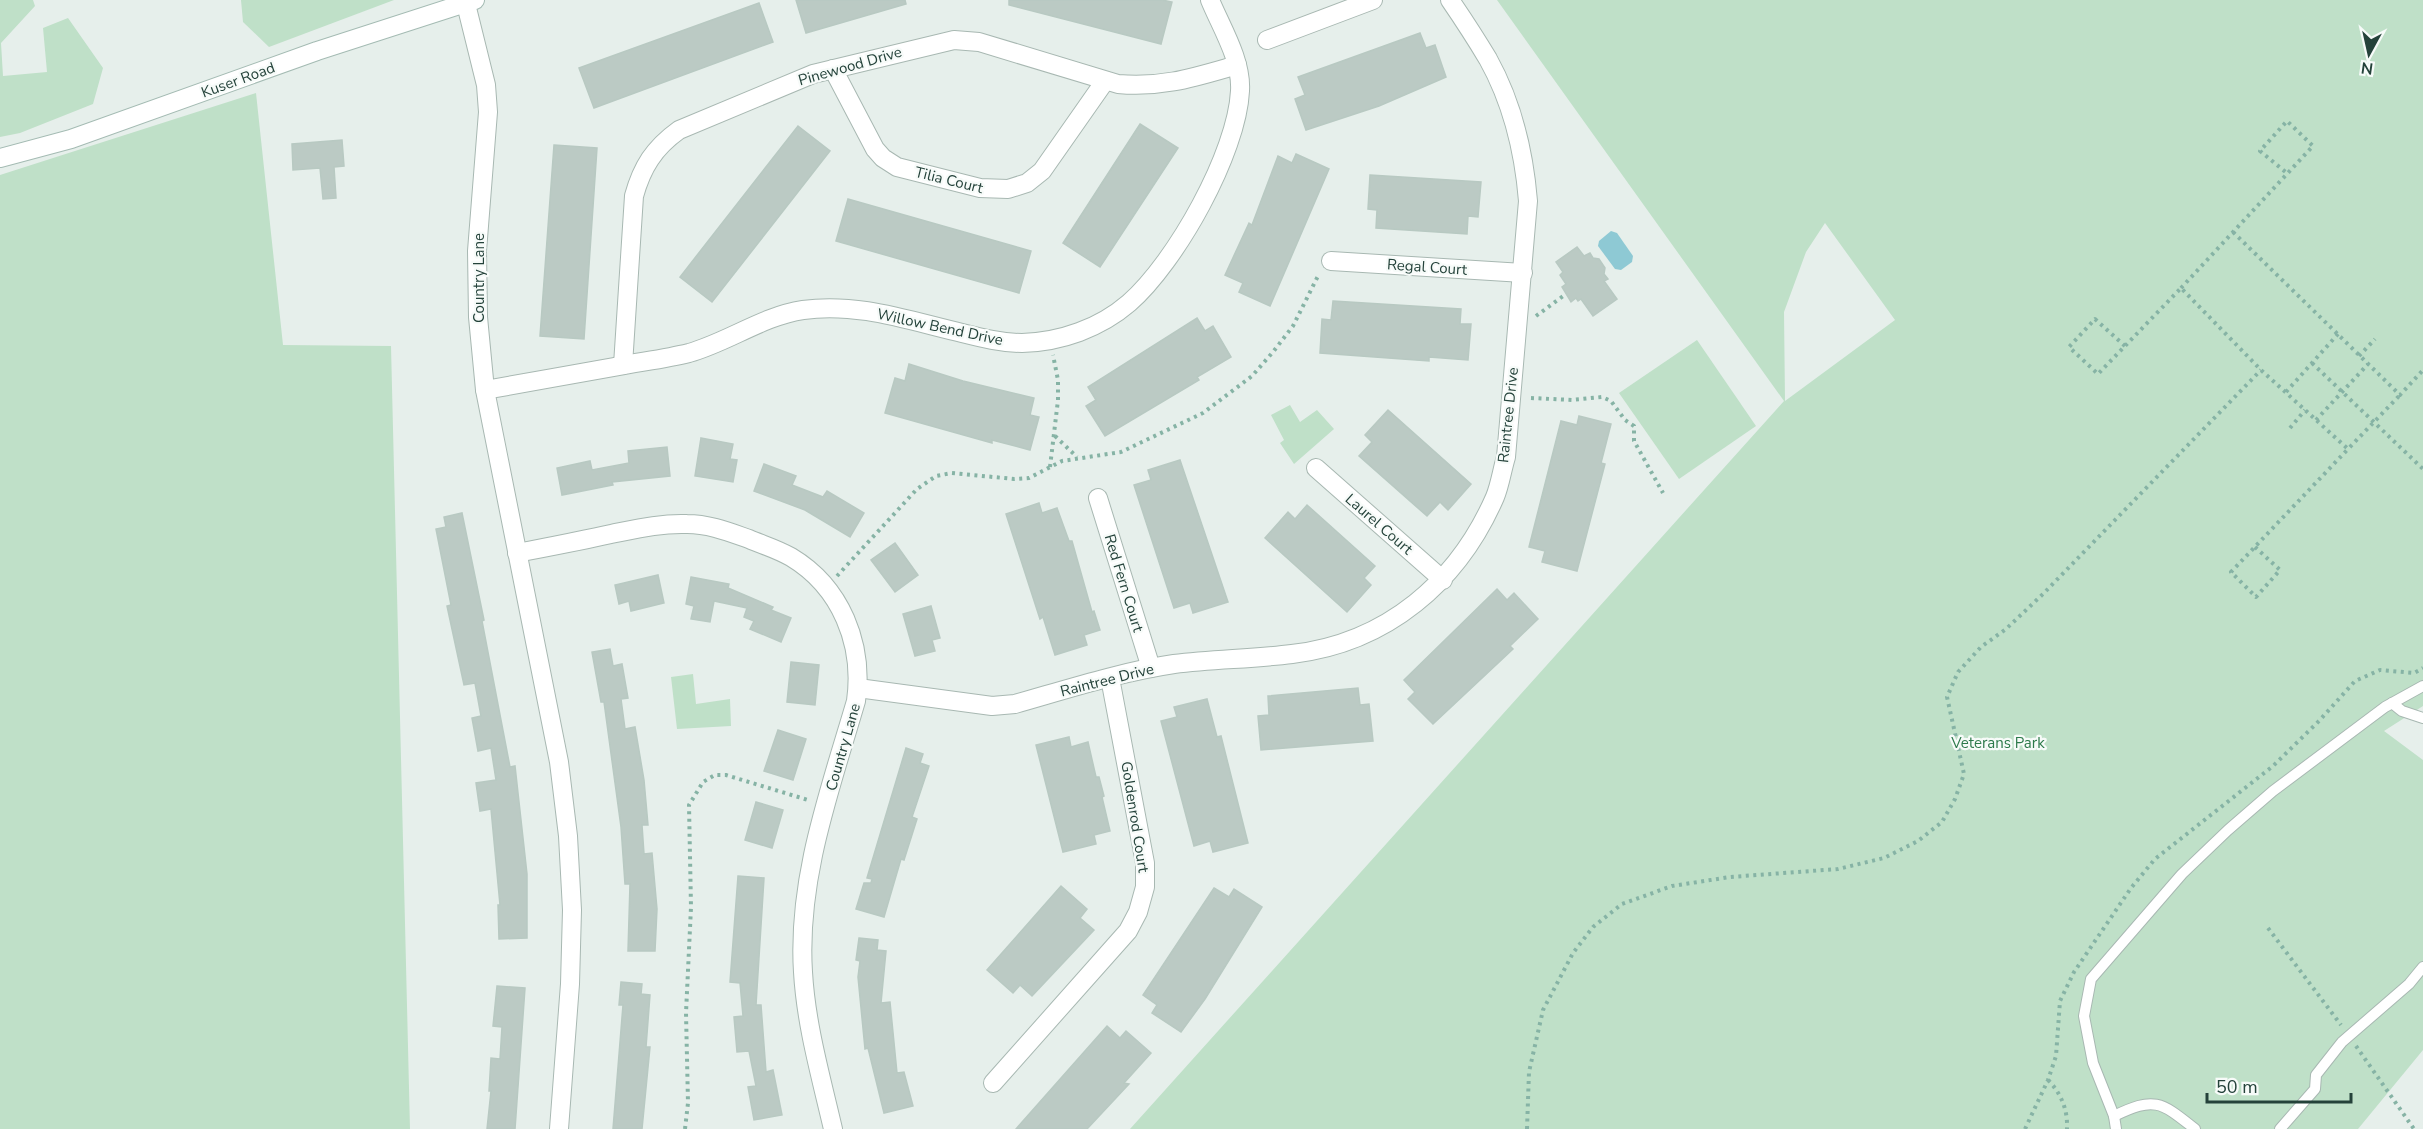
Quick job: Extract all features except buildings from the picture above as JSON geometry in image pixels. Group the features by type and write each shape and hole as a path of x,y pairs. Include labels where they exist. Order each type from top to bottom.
{"street":[{"name":"Willow Bend Drive","path":"484,390 688,353 725,341 770,319 800,311 831,307 862,309 996,341 1021,343 1050,341 1078,333 1106,320 1129,303 1149,283 1175,249 1202,205 1222,159 1238,108 1240,88 1237,65 1210,0"},
{"path":"1267,40 1373,0"},
{"name":"Raintree Drive","path":"858,688 992,706 1015,704 1151,668 1216,659 1293,654 1324,648 1355,638 1414,605 1443,580 1461,557 1496,495 1506,457 1528,201 1525,166 1504,92 1450,0"},
{"name":"Kuser Road","path":"0,158 71,139 317,51 469,1"},
{"name":"Country Lane","path":"469,1 486,85 488,112 477,251 478,316 484,390 559,762 568,836 572,910 570,984 559,1129"},
{"name":"Pinewood Drive","path":"623,365 634,196 639,176 649,158 664,141 679,130 813,74 954,40 979,42 1105,81 1143,87 1164,85 1237,65"},
{"name":"Tilia Court","path":"833,69 875,149 884,158 897,167 990,190 1008,189 1027,183 1042,171 1105,81"},
{"name":"Regal Court","path":"1331,261 1522,273"},
{"name":"Laurel Court","path":"1316,468 1443,580"},
{"name":"Red Fern Court","path":"1098,498 1151,668"},
{"name":"Country Lane","path":"517,554 662,524 690,524 718,528 780,551 812,572 841,608 852,634 858,660 858,688 807,885 802,928 803,972 808,1017 833,1129"},
{"name":"Goldenrod Court","path":"993,1083 1121,940 1138,912 1145,887 1145,863 1110,678"}],"lane":[{"path":"2116,1129 2114,1116 2093,1063 2084,1016 2091,979 2182,874 2228,830 2273,791 2392,703 2423,687"},
{"path":"2392,703 2402,711 2423,718"},
{"path":"2280,1129 2315,1089 2316,1075 2342,1042 2409,984 2423,967"},
{"path":"2114,1116 2132,1107 2152,1102 2171,1110 2195,1129"}],"path":[{"path":"2125,346 2095,319 2069,347 2098,374 2131,340 2181,288 2281,180 2289,172 2313,146 2287,122 2260,151 2279,166 2288,174"},
{"path":"2233,232 2400,395"},
{"path":"827,588 917,489 936,477 952,473 1014,479 1029,478 1050,467 1078,458 1121,452 1203,413 1252,376 1273,352 1293,326 1323,265 1331,261"},
{"path":"2181,288 2261,369 2348,449"},
{"path":"1518,327 1566,294"},
{"path":"2286,392 2338,334"},
{"path":"2359,356 2375,339"},
{"path":"1050,341 1058,380 1055,436 1050,467"},
{"path":"2312,363 2423,469"},
{"path":"2316,420 2368,364"},
{"path":"1527,1129 1529,1072 1543,1010 1573,953 1593,927 1622,903 1672,886 1730,878 1838,869 1884,858 1917,841 1942,822 1955,799 1964,774 1947,697 1958,672 1981,647 2006,629 2043,594 2261,369"},
{"path":"2255,547 2280,570 2256,597 2231,572 2423,370"},
{"path":"1531,398 1572,400 1602,397 1611,401 1625,420 1634,426 1634,441 1663,493"},
{"path":"2290,428 2305,410"},
{"path":"1055,436 1078,458"},
{"path":"2380,670 2414,673"},
{"path":"685,1129 686,1013 691,907 689,805 703,782 715,775 726,775 826,806"},
{"path":"2048,1080 2059,1091 2067,1129"}],"green space":[{"path":"0,0 33,0 35,6 1,43 3,76 47,72 43,28 68,18 103,68 93,104 20,133 0,137"},
{"path":"241,0 394,0 269,47 243,22"},
{"name":"Veterans Park","path":"1497,0 2423,0 2423,706 2384,731 2423,760 2423,1050 2358,1129 1130,1129 1784,401","holes":["1825,223 1895,320 1785,401 1784,312 1806,252"]},
{"path":"256,93 283,345 391,346 410,1129 0,1129 0,175"},
{"path":"1697,340 1756,426 1679,479 1619,393"},
{"path":"1290,405 1300,422 1317,410 1334,429 1294,464 1280,443 1284,440 1271,415"},
{"path":"693,674 696,704 730,699 731,726 677,729 671,677"}],"water":[{"path":"1611,231 1617,233 1633,256 1632,262 1621,270 1615,269 1598,246 1599,241"}]}
